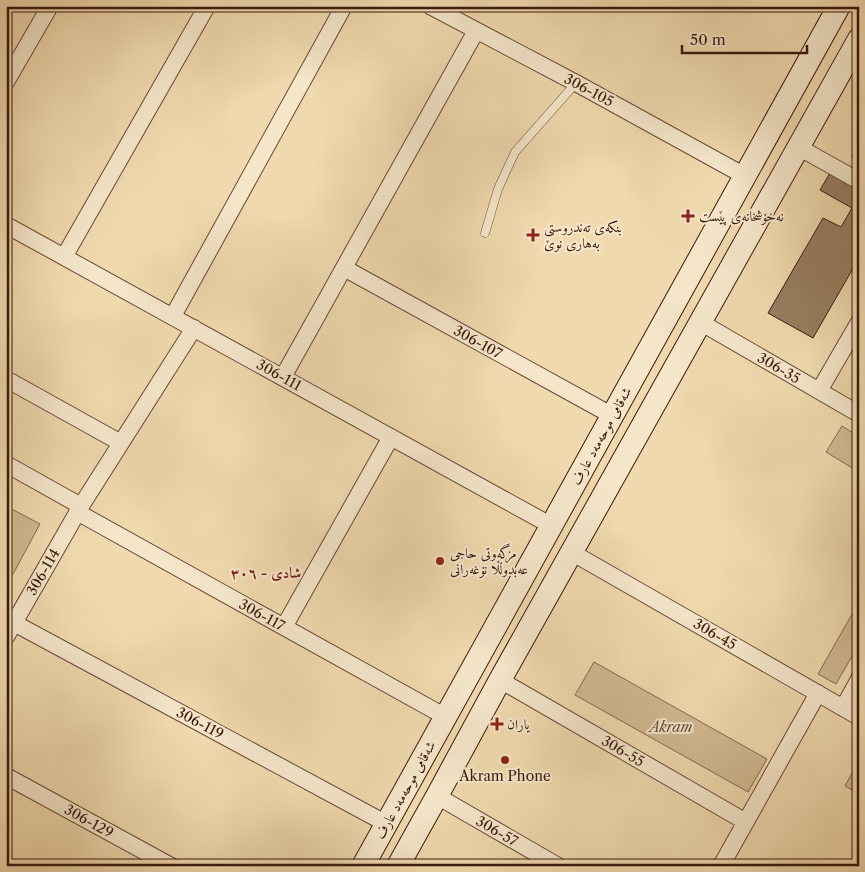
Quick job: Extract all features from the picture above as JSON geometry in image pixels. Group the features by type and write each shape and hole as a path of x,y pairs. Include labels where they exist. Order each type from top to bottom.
{"street":[{"path":"7,80 50,6"},
{"path":"64,257 207,6"},
{"path":"173,316 344,6"},
{"name":"306-105","path":"430,6 576,82 745,176"},
{"name":"شەقامی موحەمەد عارف","path":"362,866 839,6"},
{"path":"283,377 476,31"},
{"path":"398,866 571,552 859,39"},
{"path":"798,147 859,181"},
{"name":"306-111","path":"6,225 552,526"},
{"name":"306-107","path":"344,268 613,416"},
{"name":"306-35","path":"700,322 859,414"},
{"path":"819,391 859,322"},
{"name":"306-114","path":"10,630 79,509 194,328"},
{"path":"6,378 121,443"},
{"path":"284,627 391,437"},
{"name":"306-117","path":"6,464 79,509 284,627 446,717"},
{"name":"306-45","path":"571,552 859,717"},
{"name":"306-119","path":"10,630 387,824"},
{"path":"482,651 504,673"},
{"name":"306-55","path":"504,673 746,822"},
{"path":"843,708 859,679"},
{"path":"722,866 818,693"},
{"name":"306-129","path":"6,776 171,866"},
{"name":"306-57","path":"437,796 558,866"}],"lane":[{"path":"485,233 498,189 515,152 576,82"}],"green space":[{"path":"842,426 859,437 859,472 826,452"},
{"path":"6,506 40,524 6,587"},
{"path":"859,602 859,644 836,684 818,674"},
{"name":"Akram","path":"594,662 767,759 748,792 575,695"},
{"path":"857,764 859,765 859,778 852,790 845,786"}],"building":[{"path":"859,145 859,161 852,157"},
{"path":"830,173 859,189 859,258 813,338 768,313 823,218 841,227 852,208 820,190"}],"place":[{"name":"نەخۆشخانەی پێست","path":"688,216"},
{"name":"بنکەی تەندروستی بەهاری نوێ","path":"533,235"},
{"name":"مزگەوتی حاجی عەبدوڵڵا نۆغەرانی","path":"440,561"},
{"name":"یاران","path":"497,724"},
{"name":"Akram Phone","path":"505,760"}],"district":[{"name":"شادی - ٣٠٦","path":"266,573"}]}
